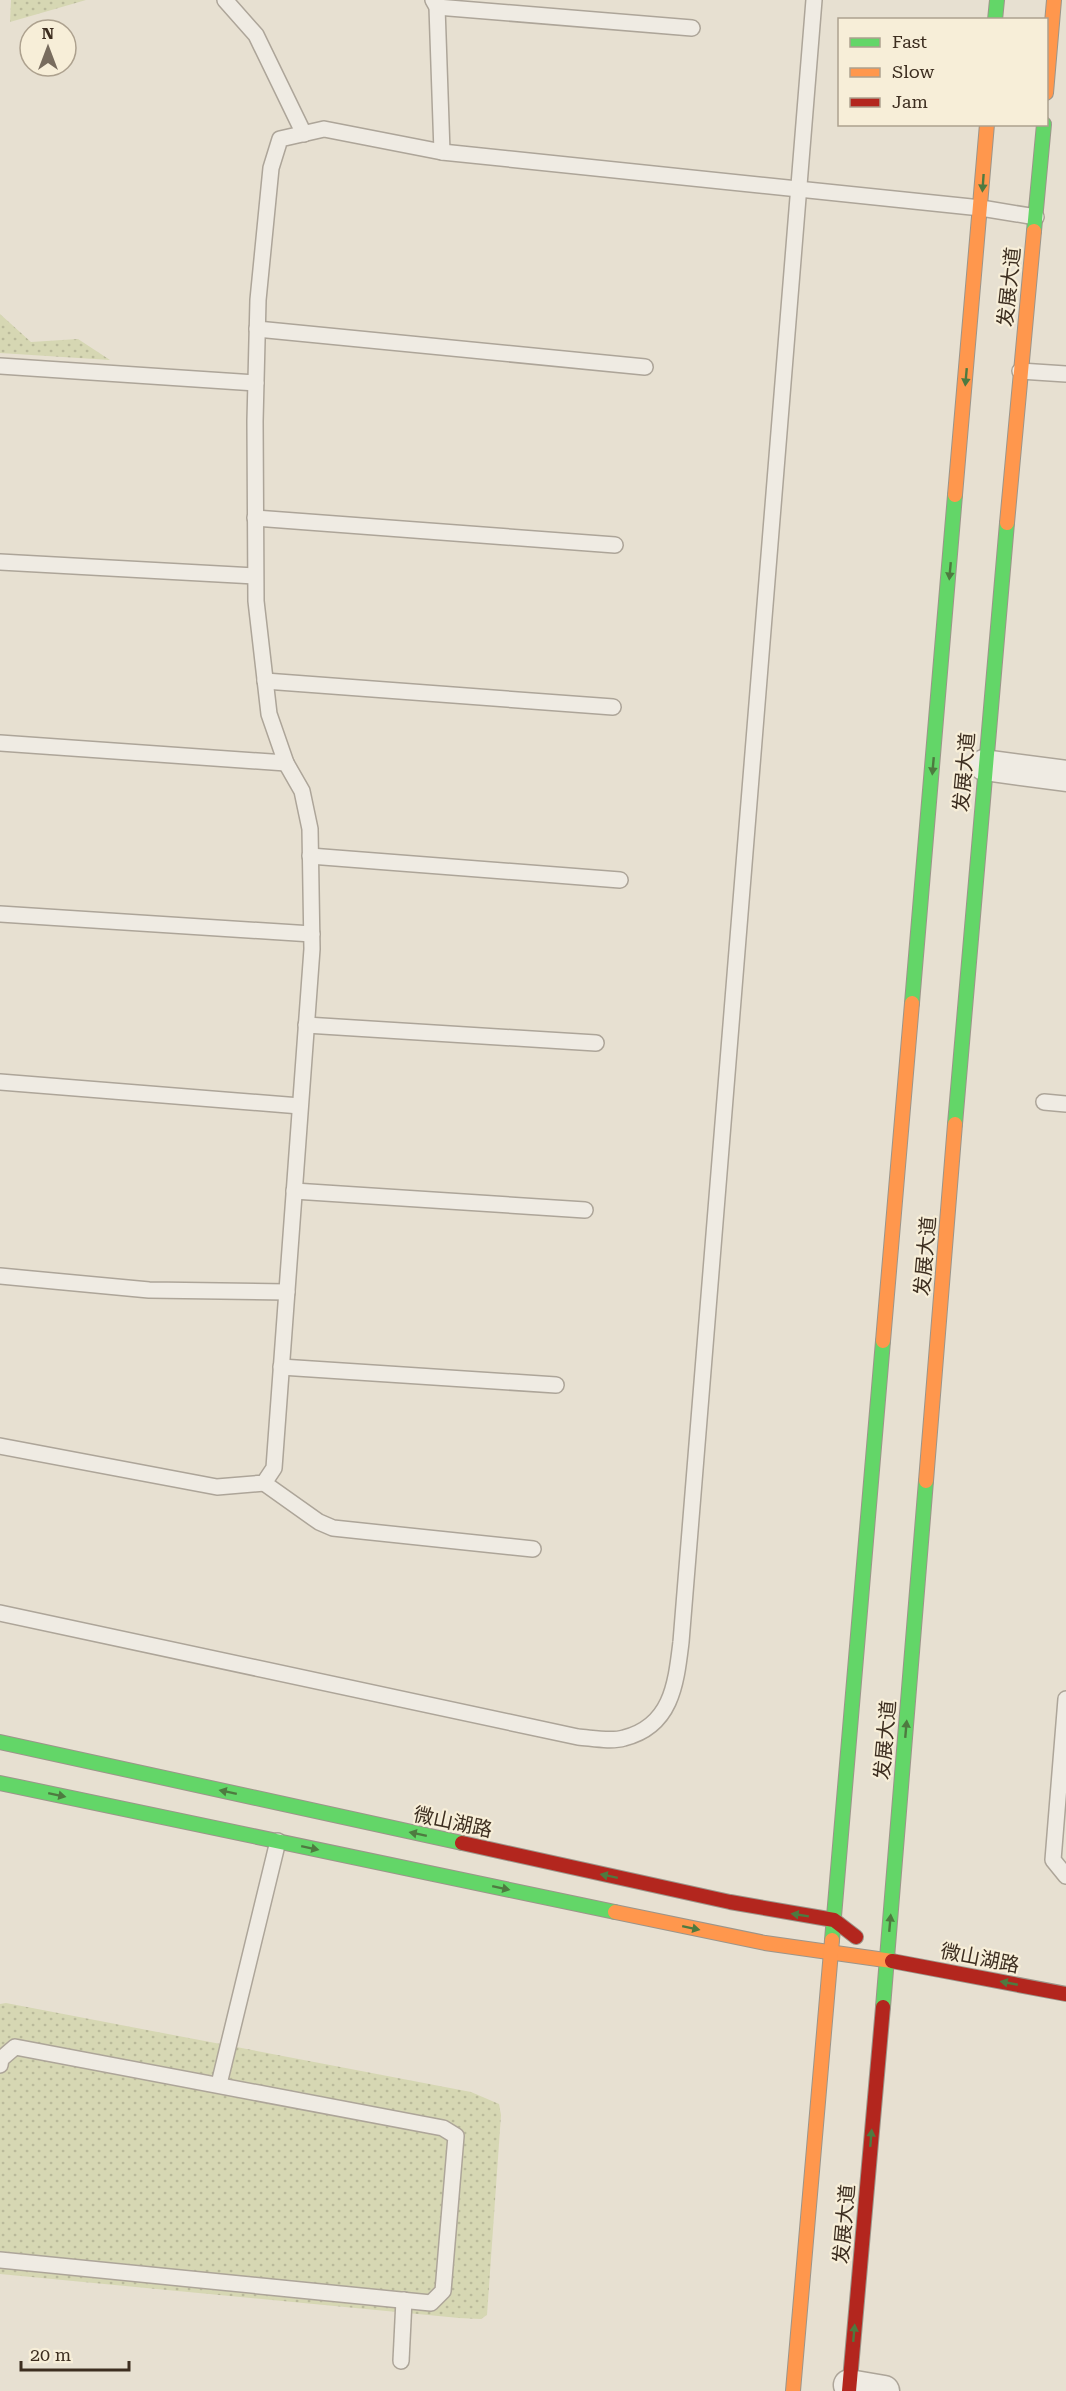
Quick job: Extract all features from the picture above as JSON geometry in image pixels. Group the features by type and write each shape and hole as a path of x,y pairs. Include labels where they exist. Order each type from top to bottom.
{"main road":[{"path":"995,18 997,0"},
{"path":"1048,74 1054,0"},
{"name":"发展大道","path":"793,2391 987,126"},
{"name":"发展大道","path":"849,2388 887,1959 984,765 1044,126"},
{"name":"微山湖路","path":"0,1742 729,1902 834,1920 887,1959"},
{"name":"微山湖路","path":"0,1783 765,1943 887,1959 1066,1994"}],"street":[{"path":"984,765 1066,776"},
{"path":"849,2388 884,2391"}],"lane":[{"path":"225,0 256,35 304,134"},
{"path":"0,1613 578,1737 623,1739 644,1730 665,1713 676,1686 681,1642 814,0"},
{"path":"442,152 435,4 692,28"},
{"path":"1048,74 1066,75"},
{"path":"264,1483 274,1468 312,934 310,829 302,791 286,763 269,714 255,576 257,329 271,168 280,139 324,129 442,152 981,208 1036,217"},
{"path":"257,329 645,368"},
{"path":"0,366 256,382"},
{"path":"1020,371 1066,374"},
{"path":"255,518 615,545"},
{"path":"0,562 255,576"},
{"path":"265,681 613,706"},
{"path":"0,743 286,763"},
{"path":"310,856 620,880"},
{"path":"0,914 312,934"},
{"path":"306,1025 596,1043"},
{"path":"0,1082 300,1106"},
{"path":"1044,1102 1066,1104"},
{"path":"294,1191 585,1210"},
{"path":"0,1276 149,1290 287,1292"},
{"path":"281,1367 556,1385"},
{"path":"0,1446 218,1487 264,1483 319,1522 333,1528 533,1550"},
{"path":"1066,1699 1053,1860 1066,1876"},
{"path":"219,2084 278,1841"},
{"path":"0,2065 1,2059 15,2047 443,2128 456,2136 443,2291 431,2303 0,2260"},
{"path":"401,2361 404,2300"}],"green space":[{"path":"11,0 86,0 18,18 10,22"},
{"path":"0,314 31,342 78,339 110,360 0,353"},
{"path":"6,2003 471,2092 499,2104 501,2115 487,2315 481,2319 459,2318 0,2274 0,2004"}],"traffic: fast":[{"path":"995,18 997,0"},
{"path":"1034,231 1044,126"},
{"path":"912,1003 955,495"},
{"path":"955,1124 1007,523"},
{"path":"832,1940 883,1341"},
{"path":"883,2007 926,1481"},
{"path":"0,1742 462,1843"},
{"path":"0,1783 615,1912"}],"traffic: slow":[{"path":"1048,70 1054,0"},
{"path":"955,495 987,126"},
{"path":"1007,523 1034,231"},
{"path":"883,1341 912,1003"},
{"path":"926,1481 955,1124"},
{"path":"615,1912 765,1943 892,1961"},
{"path":"793,2391 832,1940"}],"traffic: jam":[{"path":"462,1843 730,1902 834,1920 856,1937"},
{"path":"892,1961 1066,1994"},
{"path":"849,2391 883,2007"}]}
